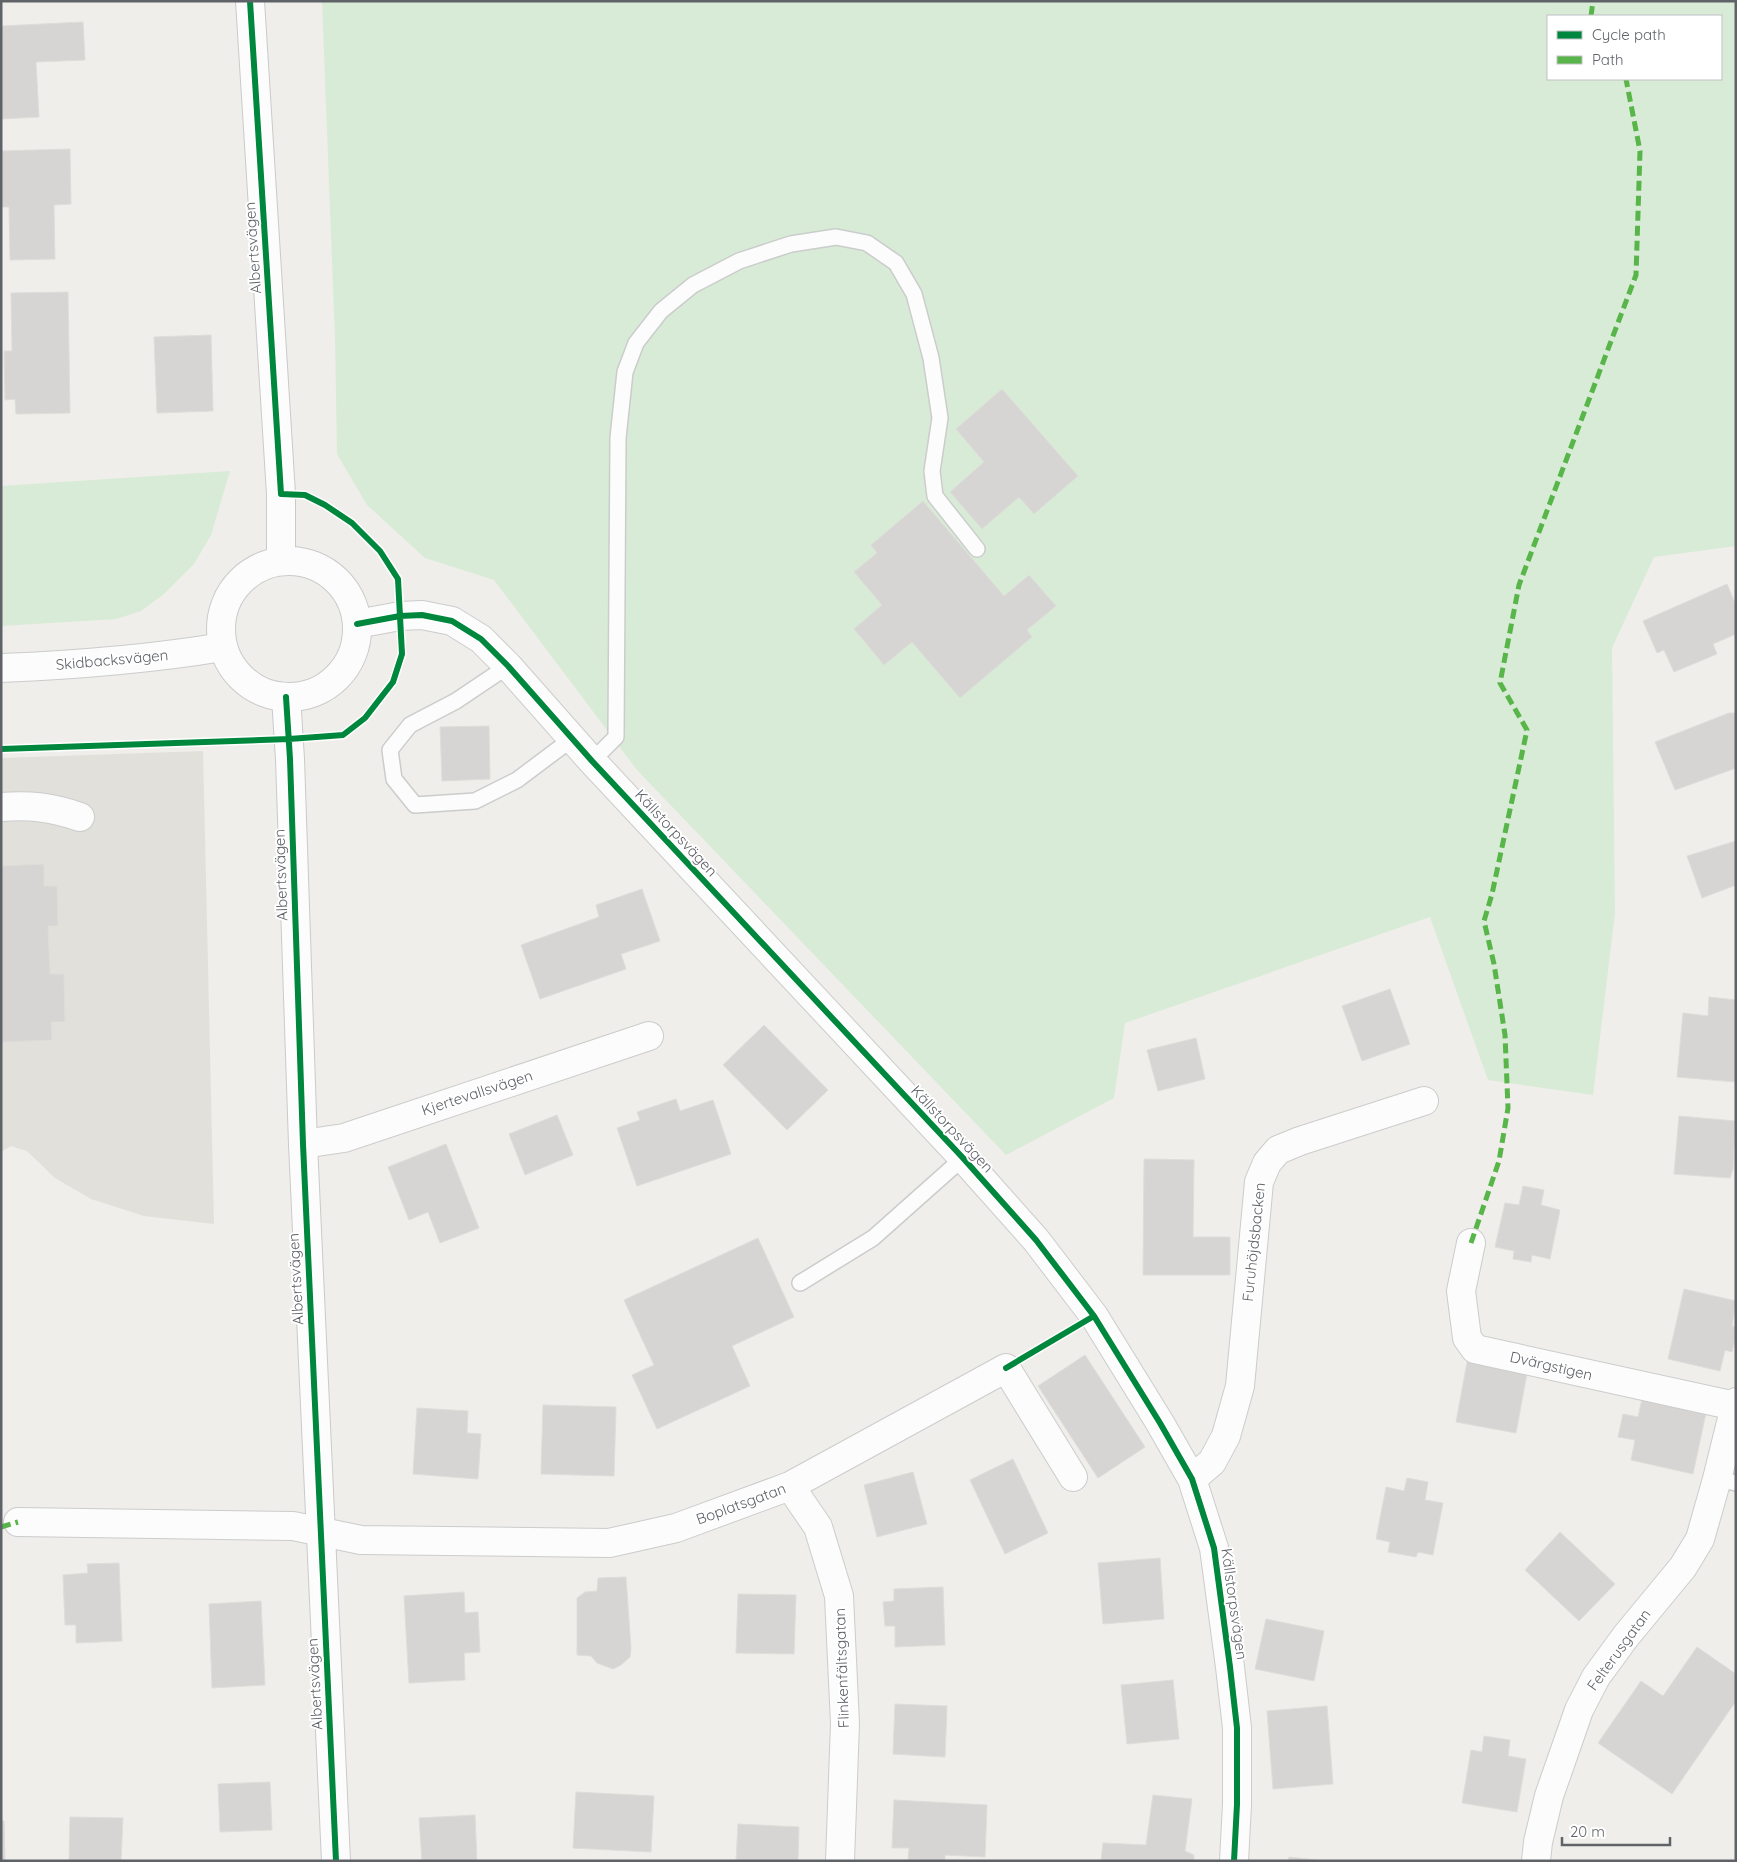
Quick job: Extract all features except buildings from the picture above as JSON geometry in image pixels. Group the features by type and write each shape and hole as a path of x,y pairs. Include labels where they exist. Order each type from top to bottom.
{"street":[{"name":"Albertsvägen","path":"250,1 281,494 281,561"},
{"path":"281,561 310,564 328,574 343,587 355,614 357,624 355,647 345,668 329,684 308,694 286,697 265,692 246,682 236,672 223,648 221,622 229,597 236,586 256,569 281,561"},
{"name":"Källstorpsvägen","path":"357,624 400,616 422,615 452,622 481,639 508,666 592,761 962,1158 1036,1240 1094,1316 1192,1479 1214,1548 1237,1728 1237,1804 1234,1861"},
{"name":"Skidbacksvägen","path":"1,668 86,662 223,648"},
{"name":"Albertsvägen","path":"286,697 290,759 303,1144 336,1861"},
{"path":"1,807 27,805 55,808 80,817"},
{"name":"Kjertevallsvägen","path":"303,1144 344,1138 650,1036"},
{"name":"Furuhöjdsbacken","path":"1192,1479 1212,1462 1226,1436 1240,1386 1259,1182 1267,1163 1278,1150 1300,1141 1424,1101"},
{"name":"Dvärgstigen","path":"1471,1243 1461,1290 1468,1338 1475,1349 1735,1404"},
{"name":"Boplatsgatan","path":"320,1531 361,1540 609,1543 676,1528 790,1486 1006,1368 1073,1478"},
{"name":"Felterusgatan","path":"1536,1861 1538,1842 1549,1796 1579,1710 1596,1677 1626,1636 1683,1567 1700,1539 1727,1481 1735,1404"},
{"name":"Flinkenfältsgatan","path":"790,1486 818,1527 839,1596 845,1724 840,1861"},
{"path":"18,1522 274,1525 320,1531"}],"lane":[{"path":"592,761 616,738 618,438 625,372 636,343 661,311 693,285 739,261 791,244 836,237 867,243 896,263 914,294 931,358 940,418 932,471 935,496 977,550"},
{"path":"508,666 456,701 410,725 390,750 394,779 415,805 475,800 517,780 573,738"},
{"name":"Källstorpsvägen","path":"800,1283 873,1238 962,1158"}],"shaded area":[{"path":"203,751 214,1224 144,1216 91,1199 55,1178 27,1151 11,1146 1,1152 1,758"}],"green space":[{"path":"322,1 1736,1 1736,546 1654,557 1612,648 1615,913 1593,1095 1488,1080 1430,917 1125,1023 1114,1098 1006,1155 637,770 494,580 425,558 367,505 337,454 335,338"},
{"path":"230,471 211,535 194,564 164,594 141,611 116,619 1,626 1,486"}],"marked path":[{"path":"1591,15 1593,1"},
{"path":"1471,1243 1499,1161 1508,1108 1505,1035 1494,964 1484,921 1492,894 1527,730 1500,683 1519,585 1636,275 1640,151 1626,80"},
{"path":"1,1527 18,1522"}],"cycle path":[{"path":"1,749 289,739 343,735 365,718 393,682 402,654 398,579 380,551 352,523 325,505 305,495 281,494 250,1"},
{"path":"357,624 400,616 422,615 452,621 481,639 508,666 592,761 963,1158 1036,1240 1094,1316 1192,1479 1214,1548 1237,1728 1237,1804 1234,1861"},
{"path":"286,697 290,759 303,1144 336,1861"},
{"path":"1006,1368 1094,1316"}]}
